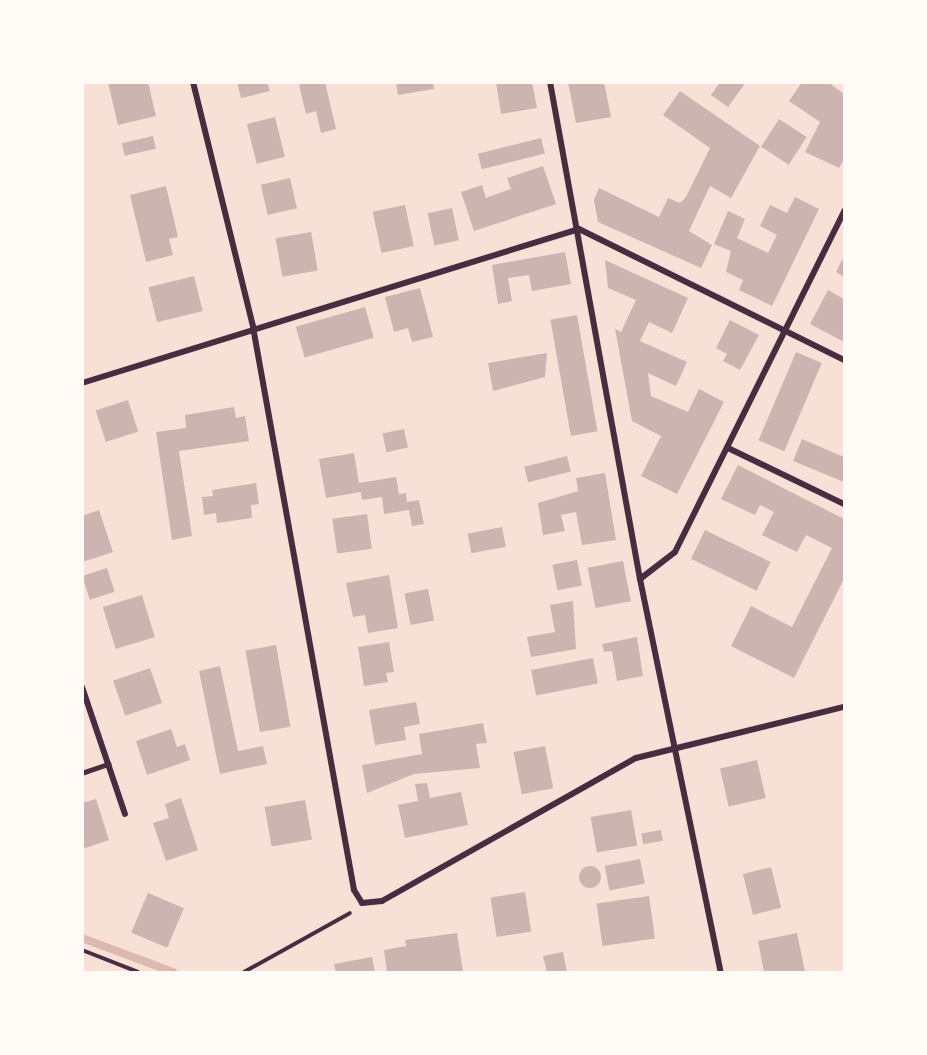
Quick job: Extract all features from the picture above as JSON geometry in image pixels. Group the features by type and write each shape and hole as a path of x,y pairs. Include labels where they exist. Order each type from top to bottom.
{"street":[{"path":"193,82 253,327 354,890 362,903 382,901 636,758 676,746 844,707"},
{"path":"550,82 579,229 640,579 721,972"},
{"path":"640,579 675,552 844,211"},
{"path":"82,383 253,327 579,229 844,360"},
{"path":"728,448 844,504"},
{"path":"82,687 125,814"}],"lane":[{"path":"82,773 108,764"}],"path":[{"path":"244,972 362,903"},
{"path":"82,950 138,972"}],"building":[{"path":"108,82 148,82 156,116 118,125"},
{"path":"237,82 267,82 270,91 241,98"},
{"path":"309,82 325,82 336,129 321,133 316,111 306,114 299,85"},
{"path":"396,82 433,82 434,89 398,95"},
{"path":"496,82 532,82 537,108 501,114"},
{"path":"568,82 604,82 611,117 576,123"},
{"path":"720,82 746,82 728,107 711,95"},
{"path":"802,82 828,82 844,94 844,159 839,168 805,152 820,122 789,101"},
{"path":"680,91 760,146 731,198 710,186 689,231 712,245 701,268 598,222 594,200 599,188 659,217 668,198 680,203 686,197 710,148 663,115"},
{"path":"275,117 285,157 257,164 247,124"},
{"path":"779,119 807,137 789,165 761,147"},
{"path":"153,136 156,149 125,156 122,143"},
{"path":"541,138 545,154 482,169 478,154"},
{"path":"543,166 556,204 474,231 461,192 482,185 486,198 511,189 507,178"},
{"path":"290,178 297,208 268,215 261,185"},
{"path":"166,186 178,237 169,239 173,255 146,262 130,195"},
{"path":"795,197 819,209 772,306 739,290 743,280 726,272 731,251 714,244 728,211 745,219 737,238 768,253 777,235 760,226 770,205 787,213"},
{"path":"405,205 414,246 381,253 373,212"},
{"path":"452,208 459,240 434,245 428,213"},
{"path":"311,232 318,270 282,277 276,238"},
{"path":"565,252 571,284 532,291 529,275 508,278 512,301 498,304 492,265"},
{"path":"844,256 844,277 836,272"},
{"path":"605,260 688,298 672,333 649,322 640,341 687,362 676,386 648,373 651,396 688,412 699,389 724,402 677,494 641,476 661,436 632,421 615,329 621,332 636,300 608,288"},
{"path":"194,276 203,311 157,322 148,287"},
{"path":"420,288 433,337 412,342 408,328 394,332 385,297"},
{"path":"828,290 844,299 844,342 810,324"},
{"path":"365,307 374,338 305,358 296,327"},
{"path":"577,315 597,431 571,436 550,320"},
{"path":"730,320 759,335 740,370 723,361 727,354 716,348"},
{"path":"796,352 822,363 784,451 758,440"},
{"path":"547,353 545,377 493,391 488,363"},
{"path":"128,400 138,431 106,442 96,411"},
{"path":"234,407 236,418 245,416 249,441 179,451 192,536 172,540 156,432 186,428 185,415"},
{"path":"404,429 408,448 386,452 382,434"},
{"path":"802,439 844,457 844,482 793,461"},
{"path":"354,453 359,483 396,477 399,494 406,493 407,502 419,500 424,524 412,526 409,510 384,514 382,497 362,500 361,492 326,498 319,459"},
{"path":"567,456 571,472 528,482 524,467"},
{"path":"738,465 844,519 844,579 794,678 731,646 751,606 792,627 832,548 806,535 797,552 762,535 774,512 760,505 755,515 721,499"},
{"path":"605,473 616,540 582,545 576,512 561,515 565,531 543,535 538,503 578,491 576,478"},
{"path":"256,483 259,504 251,505 252,518 217,523 216,513 204,515 202,497 213,496 212,490"},
{"path":"99,510 113,552 82,562 82,516"},
{"path":"367,514 372,549 337,554 332,519"},
{"path":"502,527 506,547 471,553 468,534"},
{"path":"705,530 771,562 757,591 691,559"},
{"path":"577,560 582,586 557,590 552,565"},
{"path":"623,561 631,601 595,608 588,568"},
{"path":"107,568 115,592 90,600 82,576"},
{"path":"389,575 398,628 368,633 365,615 353,617 346,583"},
{"path":"428,589 434,620 411,625 404,594"},
{"path":"142,595 155,637 116,649 103,607"},
{"path":"573,601 576,649 531,657 527,637 555,632 550,605"},
{"path":"637,637 643,676 617,681 612,651 604,652 602,644"},
{"path":"389,642 394,672 386,673 388,682 364,686 358,647"},
{"path":"276,645 290,727 260,732 245,650"},
{"path":"593,658 598,684 536,696 531,670"},
{"path":"220,666 238,751 263,746 267,764 220,774 199,671"},
{"path":"150,668 162,703 125,716 113,681"},
{"path":"416,702 420,724 404,727 406,740 375,745 369,710"},
{"path":"483,723 487,743 476,744 480,768 414,774 367,793 362,765 422,754 419,734"},
{"path":"171,729 177,747 185,744 190,760 147,775 136,741"},
{"path":"545,746 553,788 522,794 514,752"},
{"path":"757,760 766,798 729,807 720,769"},
{"path":"427,783 430,798 461,792 468,825 405,838 398,805 418,801 415,784"},
{"path":"181,798 198,850 166,861 153,823 169,818 165,804"},
{"path":"96,799 109,840 82,849 82,803"},
{"path":"305,800 312,839 272,847 265,807"},
{"path":"631,810 637,845 597,853 591,817"},
{"path":"661,830 663,841 643,844 641,833"},
{"path":"640,859 645,884 609,890 605,866"},
{"path":"590,866 598,869 601,877 598,885 590,888 582,885 579,877 582,869"},
{"path":"771,867 781,908 753,915 743,874"},
{"path":"525,892 531,932 497,937 490,897"},
{"path":"148,893 184,908 167,948 131,933"},
{"path":"649,896 655,939 603,946 597,903"},
{"path":"457,933 463,972 387,972 384,950 406,946 405,940"},
{"path":"797,933 805,972 764,972 758,941"},
{"path":"563,952 567,972 547,972 543,956"},
{"path":"372,957 375,972 336,972 334,964"}],"waterway":[{"path":"82,938 173,972"}]}
